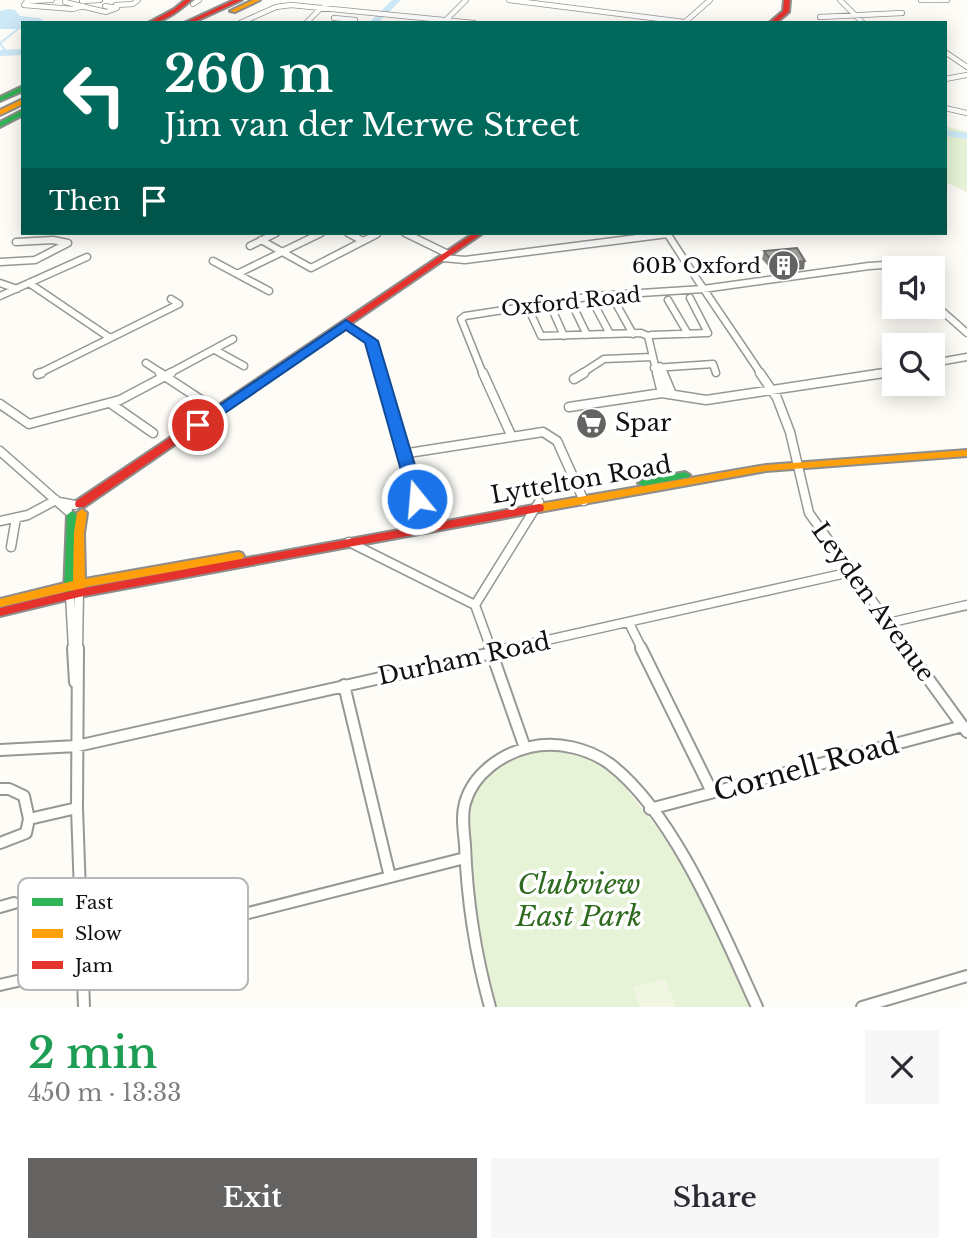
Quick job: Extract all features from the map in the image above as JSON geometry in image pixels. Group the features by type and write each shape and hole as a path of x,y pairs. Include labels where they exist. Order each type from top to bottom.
{"main road":[{"path":"192,21 239,0"},
{"path":"210,21 257,0"},
{"path":"775,21 786,12 787,0"},
{"path":"157,21 190,1"},
{"path":"0,99 21,89"},
{"path":"0,113 21,102"},
{"path":"0,125 21,113"},
{"path":"74,590 79,533 77,509 476,235"},
{"name":"Lyttelton Road","path":"0,612 74,590 582,497 796,461 967,447"},
{"name":"Lyttelton Road","path":"796,461 967,453"},
{"name":"Lyttelton Road","path":"0,603 349,542 425,526"}],"street":[{"path":"52,0 27,1 24,5 72,9 100,0"},
{"path":"117,5 132,4 138,0"},
{"path":"190,1 200,0"},
{"path":"446,20 466,0"},
{"path":"509,0 669,21"},
{"path":"686,21 710,0"},
{"path":"840,0 861,21"},
{"path":"920,0 947,0"},
{"path":"65,2 106,12 117,8 105,6"},
{"path":"245,21 280,6 455,21"},
{"path":"308,21 321,8"},
{"path":"355,21 365,12"},
{"path":"820,18 902,13"},
{"path":"334,18 349,21"},
{"path":"947,53 967,67"},
{"path":"947,79 967,75"},
{"path":"947,108 967,113"},
{"path":"250,246 272,235"},
{"path":"302,235 310,239"},
{"path":"237,274 317,235"},
{"path":"352,235 363,241"},
{"path":"261,240 311,268 375,235"},
{"path":"409,235 446,256 465,260 652,235"},
{"name":"Leyden Avenue","path":"668,235 783,410 809,513 965,729"},
{"path":"0,262 36,260 68,243 53,240 16,242"},
{"path":"0,296 88,257"},
{"path":"214,261 268,291"},
{"name":"Oxford Road","path":"511,435 464,334 461,319 480,312 594,296 703,289 869,266 882,267"},
{"path":"0,283 17,289"},
{"path":"29,283 78,317 85,325 110,338"},
{"path":"530,312 539,335 709,332 690,298"},
{"path":"38,374 178,304 171,299"},
{"path":"614,300 643,335 666,393"},
{"path":"668,300 688,334"},
{"path":"593,302 610,334"},
{"path":"573,306 587,335"},
{"path":"552,309 564,336"},
{"path":"945,314 967,333"},
{"path":"346,324 372,341 425,526"},
{"path":"0,404 29,424 110,403 165,377 233,339"},
{"path":"215,350 244,366"},
{"path":"945,361 967,357"},
{"path":"574,379 604,359 656,363 712,361 716,373"},
{"path":"146,363 218,411"},
{"path":"569,407 666,393 706,400 882,373"},
{"path":"110,403 153,433"},
{"path":"402,453 511,435 548,434 557,441 582,497"},
{"path":"0,451 58,501 77,509"},
{"path":"0,521 16,518 58,501"},
{"path":"475,605 537,505"},
{"path":"11,547 16,518"},
{"path":"349,542 475,605 524,748"},
{"name":"Durham Road","path":"0,750 77,746 851,572"},
{"path":"74,590 81,878"},
{"path":"888,622 967,605"},
{"path":"629,623 712,792"},
{"path":"344,685 390,877"},
{"name":"Cornell Road","path":"650,809 965,729"},
{"path":"490,1007 470,930 464,807 475,782 486,768 504,756 524,748 559,746 589,753 617,769 650,809 688,863 757,1007"},
{"path":"0,789 9,789 24,796 29,819 26,833 0,842"},
{"path":"29,819 78,808"},
{"path":"248,915 465,858"},
{"path":"0,907 14,904"},
{"path":"862,1007 967,976"},
{"path":"0,985 18,981"}],"green space":[{"path":"947,127 967,132 967,192 947,183"},
{"name":"Clubview East Park","path":"560,749 587,757 611,769 675,851 703,903 751,1007 496,1007 476,908 470,805 486,775 507,760 533,752"},
{"path":"665,978 676,1007 640,1007 633,988"}],"water":[{"path":"15,10 20,16 40,18 43,21 21,21 21,29 0,29 0,11"}],"building":[{"path":"797,248 805,261 775,265 764,251"}],"waterway":[{"path":"375,21 397,0"},
{"path":"7,53 0,43 18,29"},
{"path":"0,53 21,52"},
{"path":"947,133 967,136"}],"traffic: fast":[{"path":"0,99 21,89"},
{"path":"0,125 21,113"},
{"path":"643,483 685,475"},
{"path":"70,593 72,515"}],"traffic: slow":[{"path":"233,11 257,0"},
{"path":"0,113 21,102"},
{"path":"539,508 766,468 967,453"},
{"path":"79,591 79,533 82,513"},
{"path":"0,603 79,584 238,556"}],"traffic: jam":[{"path":"155,21 188,0"},
{"path":"192,21 239,0"},
{"path":"775,21 786,12 787,0"},
{"path":"80,504 476,235"},
{"path":"0,612 79,593 539,508"}],"place":[{"name":"60B Oxford","path":"784,266"},
{"name":"Spar","path":"592,423"}],"route":[{"path":"198,425 346,324 372,341 417,499"}]}
